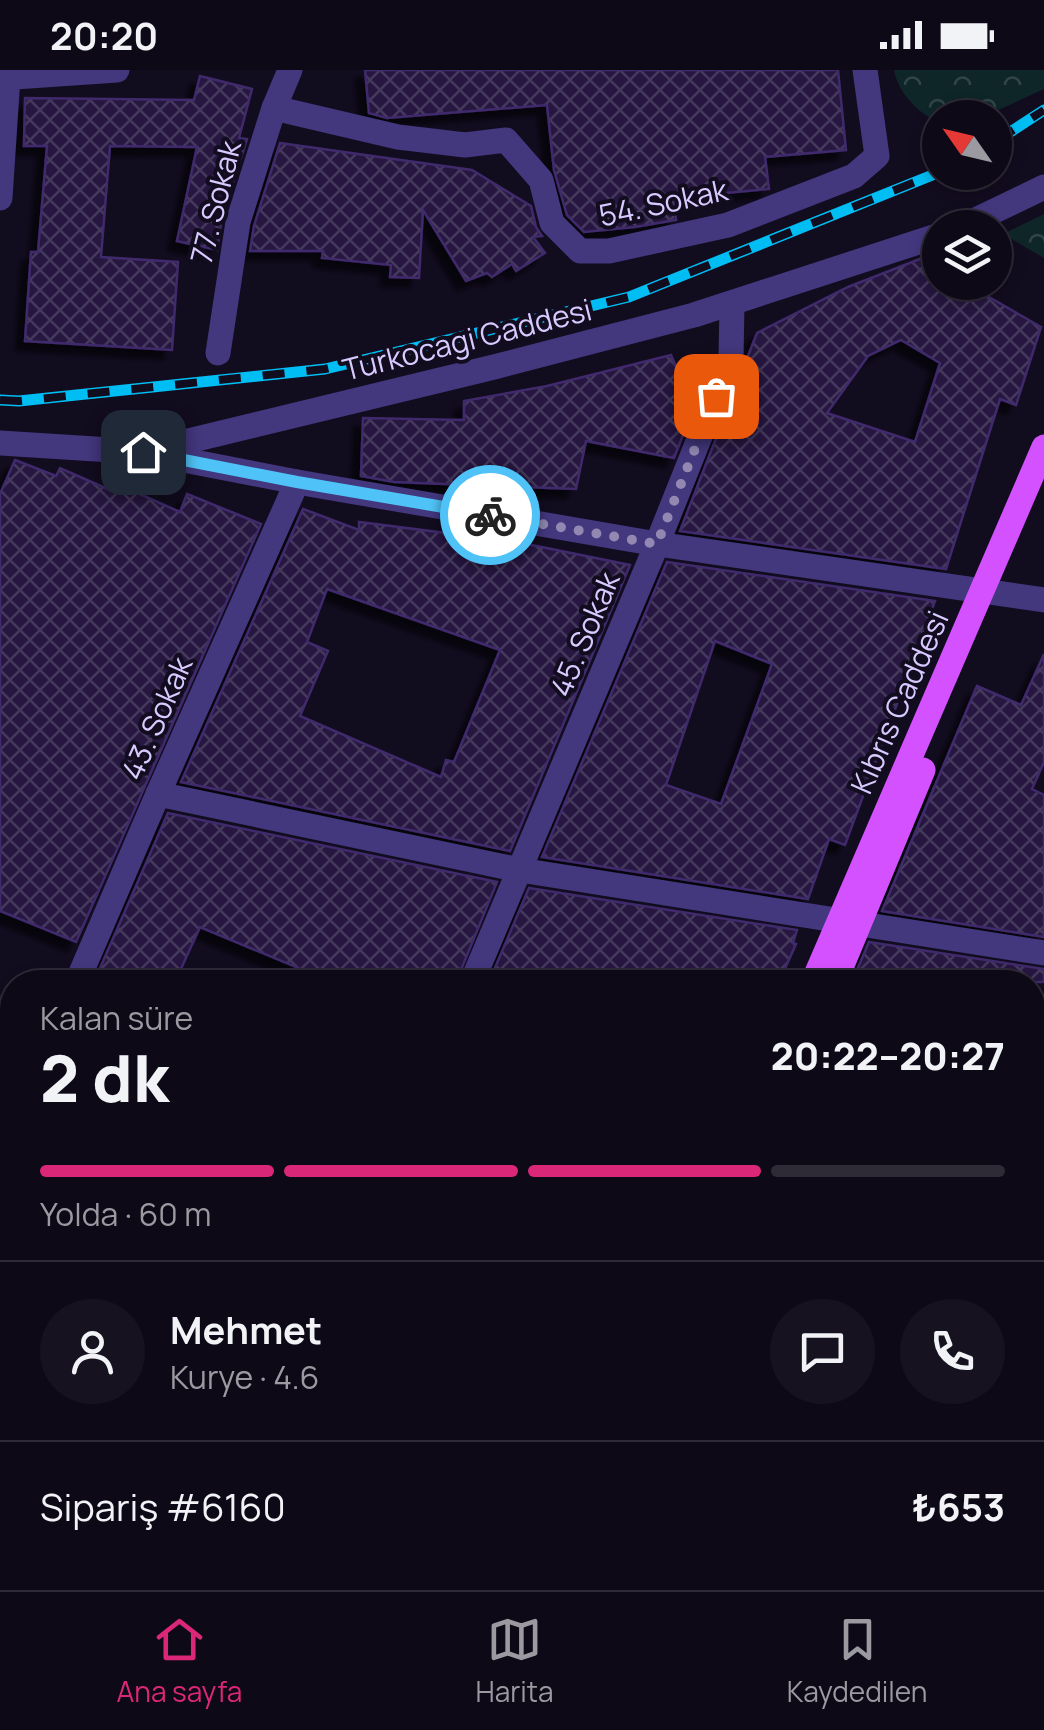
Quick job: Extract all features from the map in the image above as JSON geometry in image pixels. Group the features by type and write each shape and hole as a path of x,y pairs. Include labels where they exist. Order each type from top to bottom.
{"main road":[{"name":"Kıbrıs Caddesi","path":"821,970 849,922 989,592 1044,447"},
{"name":"Kıbrıs Caddesi","path":"989,592 1044,483"},
{"name":"Kıbrıs Caddesi","path":"838,970 849,922"}],"street":[{"path":"0,198 4,78 117,70"},
{"name":"77. Sokak","path":"218,353 238,222 290,70"},
{"name":"54. Sokak","path":"274,108 398,137 465,146 506,140 541,180 552,223 580,251 608,251 728,225 854,176 877,156 865,70"},
{"path":"995,210 1044,186"},
{"name":"Turkocagi Caddesi","path":"0,443 143,452 494,368 732,304 922,241"},
{"name":"45. Sokak","path":"477,970 731,358 732,304"},
{"path":"143,452 657,544 1044,600"},
{"name":"43. Sokak","path":"82,970 297,482"},
{"path":"158,794 520,870 1044,952"}],"green space":[{"path":"894,70 1044,70 1044,89 1012,104 1012,100 922,100 922,111 900,87"},
{"path":"1044,214 1044,258 1012,239 1012,230"}],"building":[{"path":"365,70 838,70 846,150 765,157 769,189 674,198 676,220 584,232 567,215 554,170 547,105 387,118 369,113"},
{"path":"200,76 252,89 239,138 247,139 222,217 217,250 177,241 197,147 110,146 101,257 178,262 172,350 25,341 31,252 38,252 47,146 24,146 25,98 194,100"},
{"path":"280,143 472,170 531,206 542,236 533,237 545,253 516,271 512,264 492,277 487,273 466,281 423,210 419,278 390,277 391,265 322,258 323,251 250,251"},
{"path":"920,259 922,300 994,300 1041,327 1016,405 1000,399 946,569 680,531 757,333 848,287","holes":["901,340 940,363 915,442 827,413 868,356"]},
{"path":"671,355 694,407 674,458 586,441 576,489 394,482 361,476 363,418 464,420 464,401 547,386"},
{"path":"15,460 56,476 60,468 110,490 113,482 180,512 187,494 261,524 76,942 0,911 0,494"},
{"path":"303,509 359,530 359,522 517,542 630,565 510,851 181,782","holes":["327,589 500,650 454,762 446,760 441,777 300,716 328,651 307,642"]},
{"path":"667,562 935,601 845,845 829,839 808,899 542,857","holes":["715,641 772,664 721,804 666,785"]},
{"path":"1044,654 1044,762 1032,789 1044,795 1044,937 882,911 977,686 1021,705"},
{"path":"168,813 497,882 461,970 303,970 200,927 180,970 99,970"},
{"path":"529,888 797,930 793,943 796,944 784,970 494,970"},
{"path":"869,942 1044,969 1044,970 857,970"}],"railway":[{"path":"1012,131 1044,110"},
{"path":"0,400 325,369 629,297 922,179"}],"way so far":[{"path":"490,515 657,544 716,396"}],"route":[{"path":"143,452 490,515"}]}
